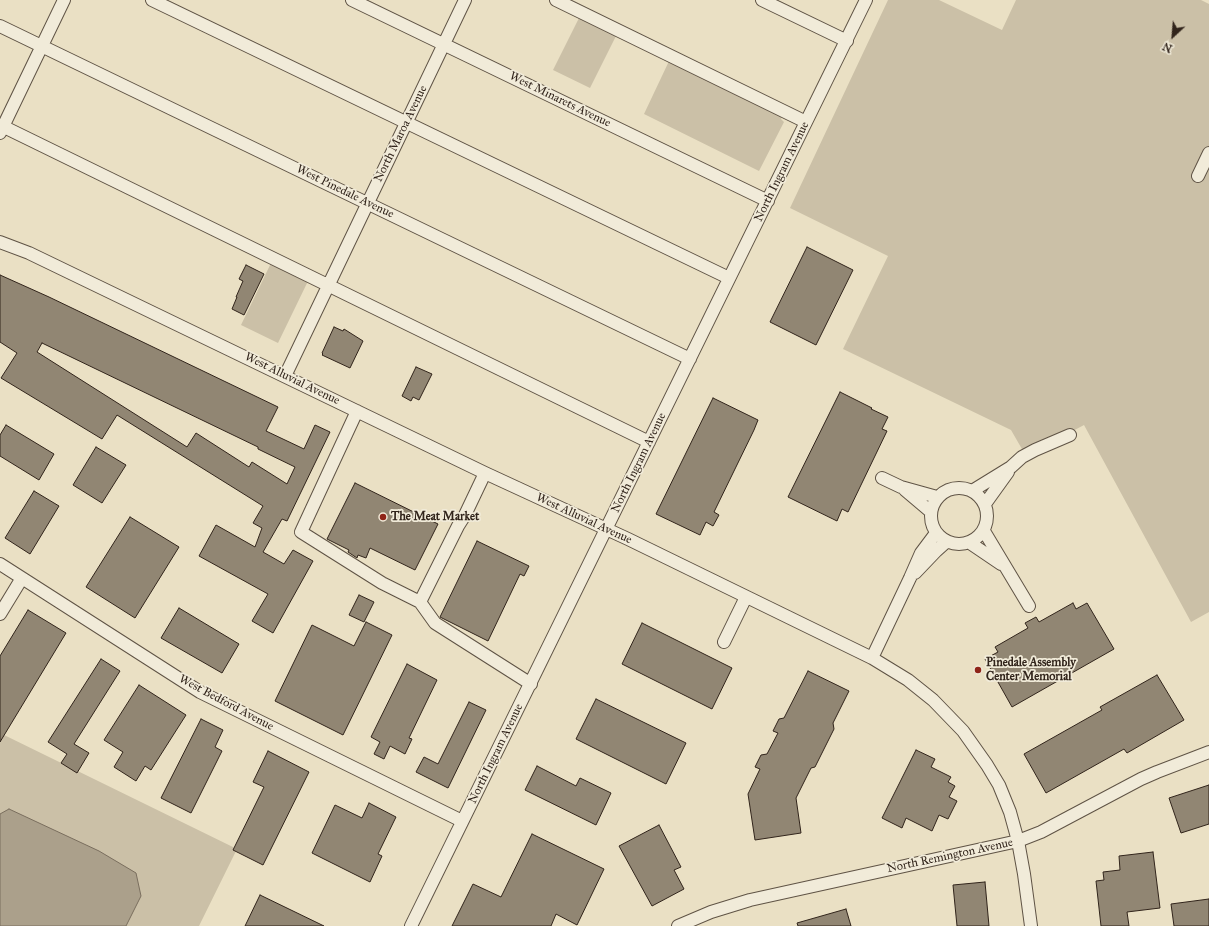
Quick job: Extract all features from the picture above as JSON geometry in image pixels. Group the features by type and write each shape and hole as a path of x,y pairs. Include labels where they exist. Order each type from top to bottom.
{"street":[{"path":"64,0 1,128 649,442"},
{"path":"152,0 729,278"},
{"name":"West Minarets Avenue","path":"352,0 768,201"},
{"name":"North Maroa Avenue","path":"285,376 465,0"},
{"path":"556,0 806,122"},
{"path":"762,0 847,41"},
{"name":"North Ingram Avenue","path":"411,926 866,0"},
{"name":"West Pinedale Avenue","path":"0,26 690,359"},
{"path":"1198,176 1209,154"},
{"name":"West Alluvial Avenue","path":"0,242 29,253 485,473 607,529 872,658 896,672 920,689 946,712 979,752 999,785 1010,812 1018,841 1031,926"},
{"path":"357,411 301,532 382,583 420,602 435,623 530,684"},
{"path":"972,491 1011,467 1022,457 1070,435"},
{"path":"985,504 1011,467"},
{"path":"420,602 485,473"},
{"path":"882,478 901,487 937,497"},
{"path":"901,487 931,512"},
{"path":"953,488 963,488 972,491 980,496 988,513 984,531 970,543 960,545 946,542 936,533 931,525 932,506 937,497 944,491 953,488"},
{"path":"984,531 1029,606"},
{"path":"872,658 921,552 936,533"},
{"path":"910,578 946,542"},
{"path":"970,543 1006,567"},
{"name":"West Bedford Avenue","path":"0,564 200,692 462,821"},
{"path":"0,614 22,578"},
{"path":"724,642 746,597"},
{"name":"North Remington Avenue","path":"678,926 712,912 750,900 1018,841 1041,832 1141,779 1209,752"}],"shaded area":[{"path":"888,0 939,0 1002,30 1016,0 1201,0 1209,4 1209,612 1191,622 1084,425 1026,456 1011,430 843,349 888,256 790,208"},
{"path":"580,16 617,34 590,88 553,70"},
{"path":"670,59 783,114 781,119 784,122 759,171 644,114"},
{"path":"272,261 309,279 278,343 241,325"},
{"path":"0,733 237,849 199,926 0,926"},
{"path":"9,809 99,851 136,873 141,896 126,926 0,926 0,814"}],"building":[{"path":"807,247 853,270 816,345 770,322"},
{"path":"246,265 264,274 244,315 232,309 243,281 239,279"},
{"path":"0,275 278,407 266,431 304,449 315,425 330,432 287,521 282,519 263,552 284,564 293,550 313,561 273,633 252,621 268,594 199,556 216,525 255,547 262,528 253,523 263,506 117,415 102,439 1,378 17,353 0,342","holes":["42,343 258,447 258,449 295,467 287,484 252,462 249,467 196,433 187,447 37,352"]},
{"path":"334,327 343,331 344,329 363,341 350,368 322,355"},
{"path":"416,367 432,374 419,400 413,397 411,401 402,396"},
{"path":"840,392 888,417 882,429 887,431 848,512 842,509 837,521 788,497"},
{"path":"713,398 758,420 714,512 719,515 713,526 706,522 700,535 656,514"},
{"path":"6,425 54,454 39,480 0,456 0,435"},
{"path":"96,447 126,465 102,503 73,485"},
{"path":"355,483 438,524 415,570 370,548 366,558 358,555 357,558 348,552 349,550 327,539"},
{"path":"34,491 59,506 30,554 5,538"},
{"path":"130,517 179,547 135,618 86,587"},
{"path":"477,541 529,566 524,576 520,574 488,641 440,617"},
{"path":"359,595 374,602 364,622 349,615"},
{"path":"1073,603 1076,609 1087,603 1114,649 1012,707 985,659 998,652 995,647 1028,628 1025,623 1036,617 1039,622"},
{"path":"179,608 239,644 222,673 161,638"},
{"path":"28,610 66,633 0,742 0,656"},
{"path":"366,622 392,635 343,735 275,701 312,625 354,646"},
{"path":"642,623 732,668 712,709 622,664"},
{"path":"101,659 120,671 74,744 89,753 77,773 61,763 67,754 48,742"},
{"path":"407,664 437,680 409,738 412,739 405,754 390,746 384,759 374,754 380,742 371,737"},
{"path":"808,671 849,691 833,723 834,729 815,767 811,768 796,798 801,833 755,840 748,794 760,769 755,767 761,755 767,754 778,733 773,731 779,719 784,718"},
{"path":"1157,675 1184,720 1127,753 1124,749 1046,793 1024,754 1102,710 1100,707"},
{"path":"139,685 186,715 151,770 145,766 136,781 114,767 123,752 104,740"},
{"path":"596,699 686,743 666,784 576,739"},
{"path":"469,702 486,710 448,788 416,772 424,757 438,764"},
{"path":"201,719 223,730 215,747 222,751 191,813 161,798"},
{"path":"916,750 935,759 931,767 951,777 948,782 955,786 949,797 957,801 948,819 939,815 932,831 906,818 902,828 882,818"},
{"path":"268,751 309,772 263,865 233,850 264,787 253,782"},
{"path":"537,766 576,786 580,778 611,793 596,825 525,790"},
{"path":"1209,785 1209,824 1181,833 1169,798"},
{"path":"369,803 396,817 378,854 382,856 370,882 312,853 335,805 362,818"},
{"path":"659,825 681,867 674,870 684,889 652,906 619,846"},
{"path":"532,834 604,869 577,925 556,914 551,926 452,926 473,884 501,897"},
{"path":"1153,852 1160,908 1127,912 1129,926 1101,926 1096,881 1104,880 1103,872 1120,870 1119,856"},
{"path":"985,882 989,926 957,926 953,885"},
{"path":"260,895 324,926 245,926"},
{"path":"1209,899 1209,926 1174,926 1171,904"},
{"path":"846,909 851,926 798,926 797,923"}],"place":[{"name":"The Meat Market","path":"383,517"},
{"name":"Pinedale Assembly Center Memorial","path":"978,670"}]}
